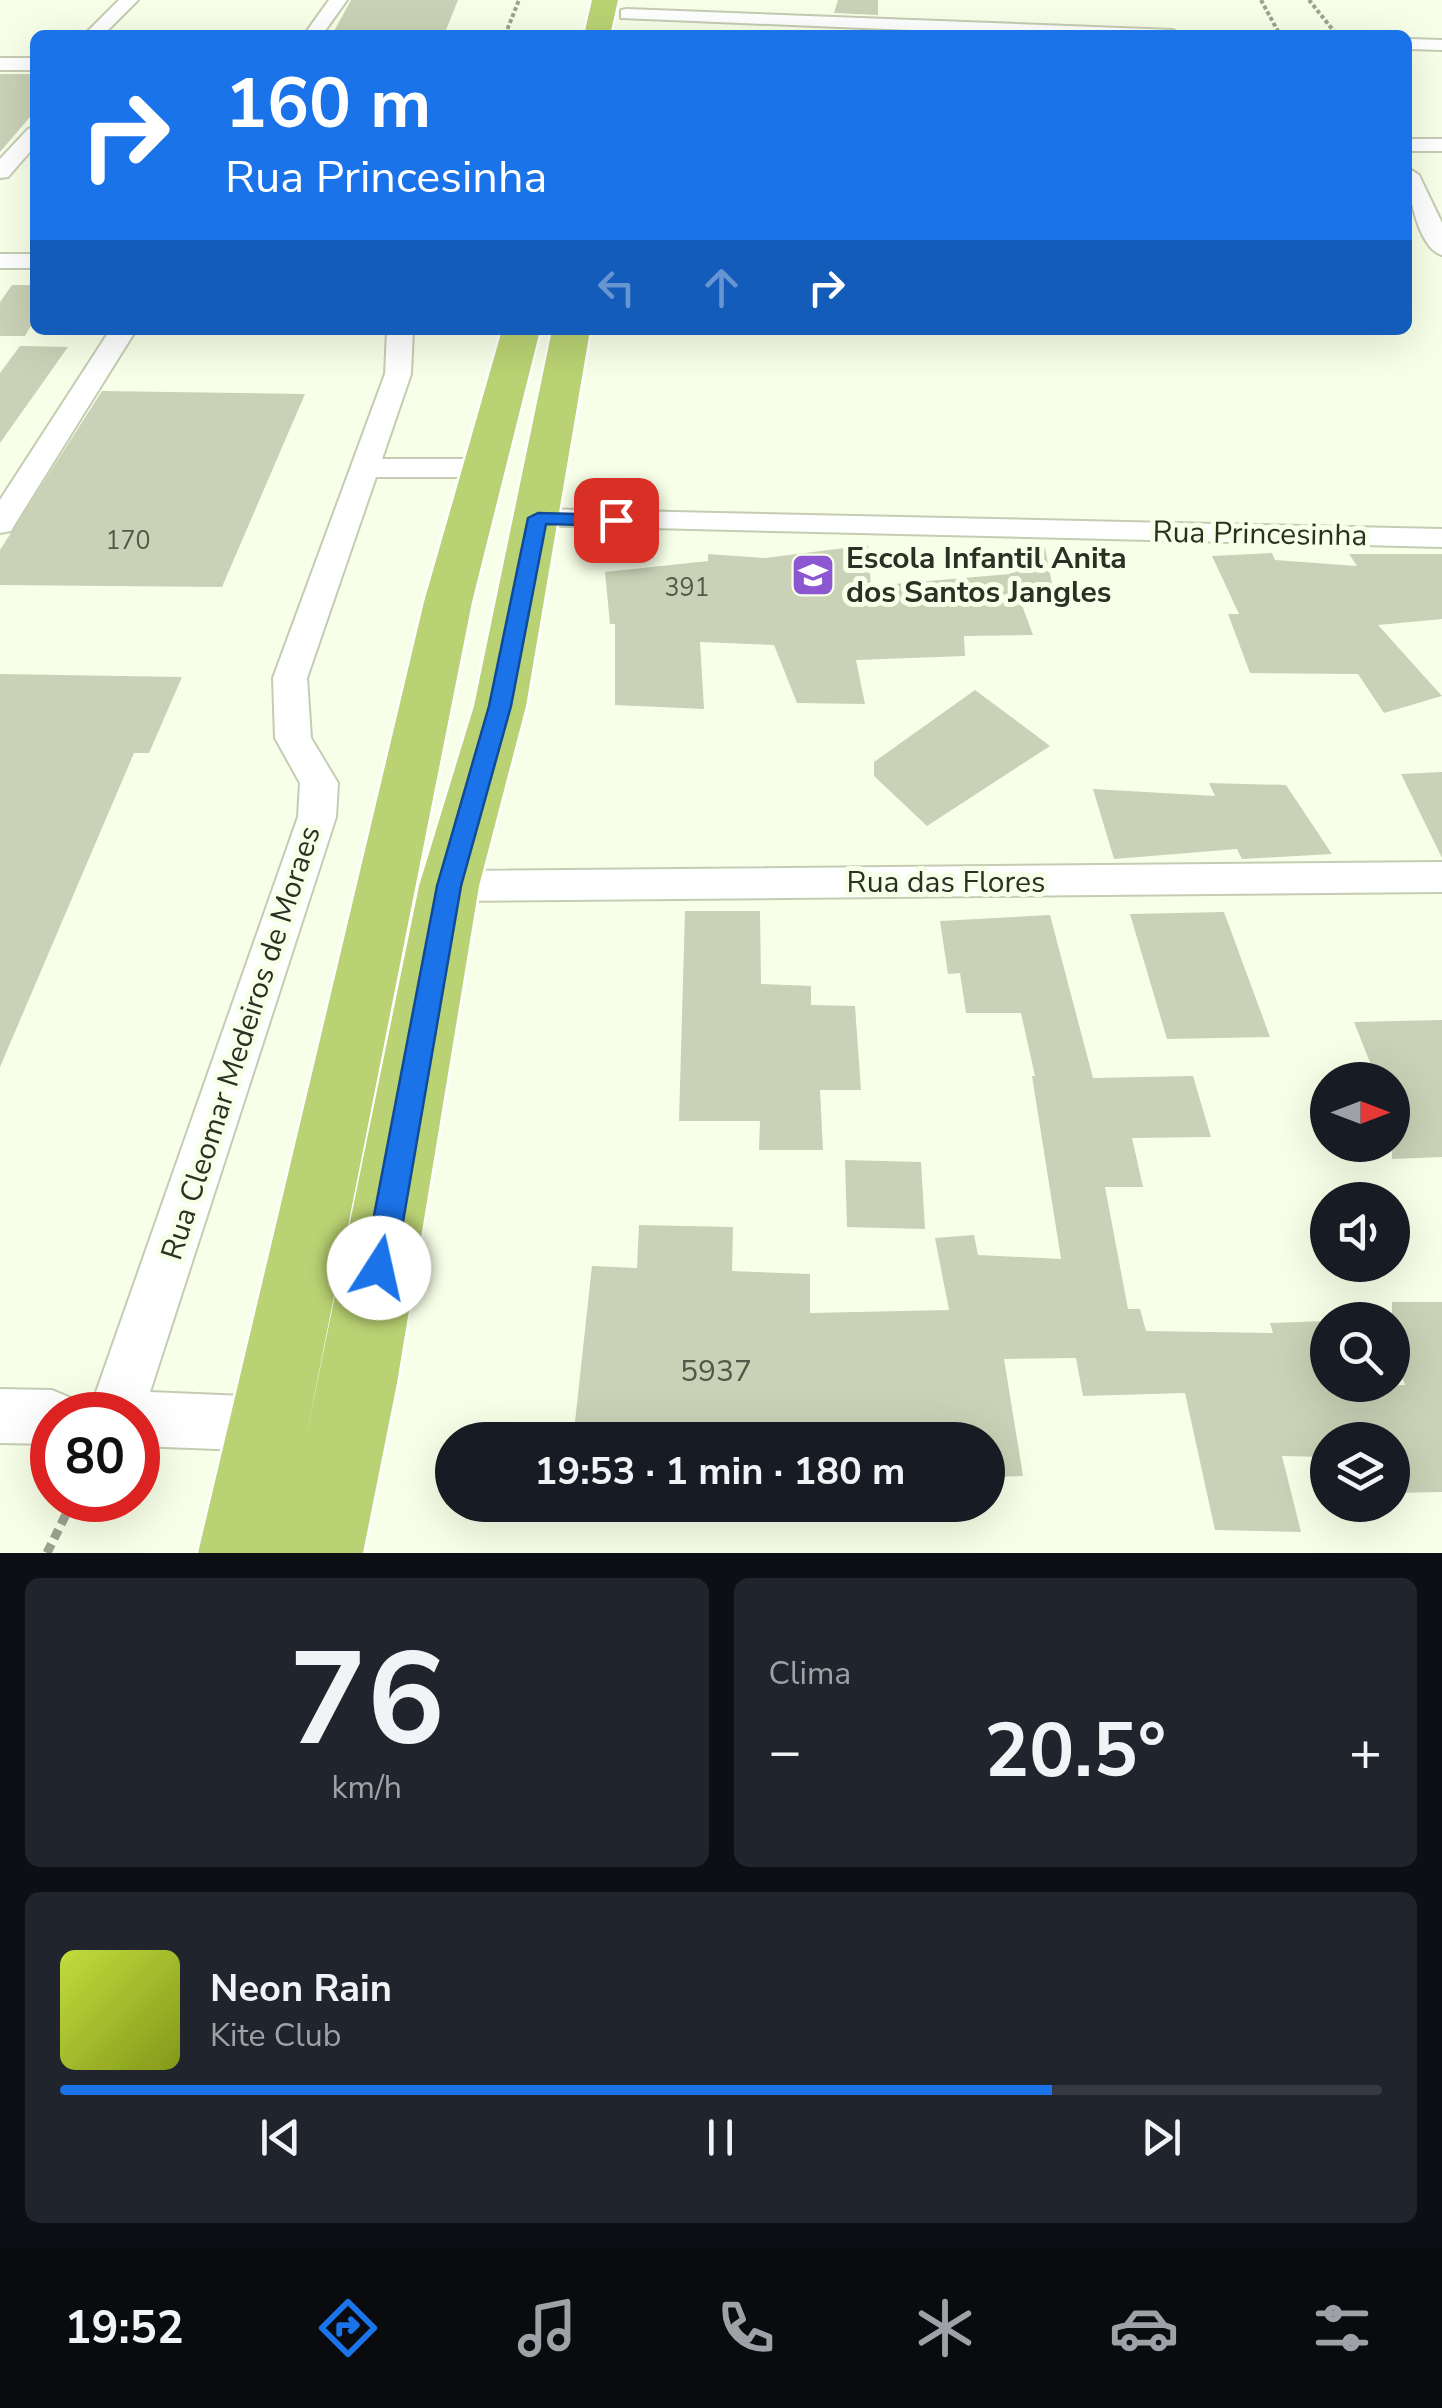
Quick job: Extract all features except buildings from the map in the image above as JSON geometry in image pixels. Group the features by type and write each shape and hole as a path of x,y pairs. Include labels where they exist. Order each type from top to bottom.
{"highway":[{"path":"602,30 621,12"},
{"path":"240,1553 448,602 483,468 542,346"},
{"path":"322,1553 358,1384 449,886 500,706 538,518 542,346"},
{"path":"448,602 476,616 492,616 521,606"}],"street":[{"path":"98,30 128,0"},
{"path":"317,30 338,0"},
{"path":"621,12 1053,30"},
{"path":"1412,44 1442,45"},
{"path":"0,64 30,64"},
{"path":"0,172 30,139"},
{"path":"1412,145 1442,145"},
{"path":"1412,195 1418,225 1442,248"},
{"path":"0,261 30,261"},
{"path":"0,524 120,335"},
{"name":"Rua Cleomar Medeiros de Moraes","path":"123,1392 317,817 319,783 293,738 288,700 290,678 398,374 400,335"},
{"path":"366,468 483,468"},
{"name":"Rua Princesinha","path":"538,518 1442,538"},
{"name":"Rua das Flores","path":"449,886 1442,877"},
{"path":"0,1416 30,1417"},
{"path":"160,1419 268,1424"}],"path":[{"path":"507,30 519,0"},
{"path":"1260,0 1277,30"},
{"path":"1309,0 1333,30"},
{"path":"47,1553 63,1522"}],"place":[{"name":"Escola Infantil Anita dos Santos Jangles","path":"813,575"}],"route":[{"path":"379,1268 449,886 500,706 538,518 616,520"}]}
